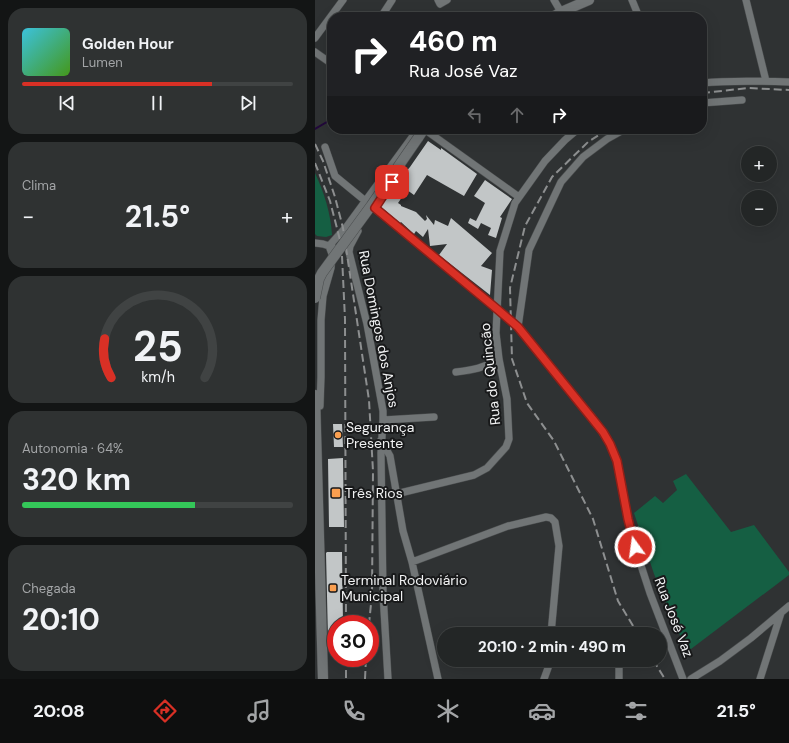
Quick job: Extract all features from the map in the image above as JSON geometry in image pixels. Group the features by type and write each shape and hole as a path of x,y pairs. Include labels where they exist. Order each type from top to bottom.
{"main road":[{"path":"562,12 589,0"},
{"path":"315,298 319,279 322,273 371,206 418,134"},
{"path":"315,395 317,535 323,679"}],"street":[{"path":"334,12 343,0"},
{"path":"384,12 392,0"},
{"path":"438,0 440,4 447,0"},
{"path":"553,0 556,12"},
{"path":"632,0 637,12"},
{"path":"746,0 766,81"},
{"path":"315,38 327,22"},
{"path":"315,52 327,60"},
{"path":"707,83 789,82"},
{"path":"707,104 742,100"},
{"path":"329,246 347,226 365,200 418,134"},
{"path":"375,208 422,134"},
{"path":"431,134 519,197"},
{"name":"Rua do Quincão","path":"396,494 474,475 487,468 505,447 509,439 507,399 499,359 496,333 500,251 515,203 545,161 572,134"},
{"path":"518,327 529,250 561,182 583,157 616,134"},
{"name":"Rua José Vaz","path":"325,147 335,176 518,327 603,432 617,461 635,547 650,593 683,679"},
{"name":"Rua Domingos dos Anjos","path":"375,208 357,232 350,246 349,252 367,324 383,411 381,440 383,593 388,656 388,679"},
{"path":"315,243 349,252"},
{"path":"317,452 321,377 321,320 323,296 331,268 332,254 329,246"},
{"path":"456,372 483,368 499,359"},
{"path":"383,420 434,417"},
{"path":"381,440 390,456 403,531 433,650 438,679"},
{"path":"412,562 508,526 546,517 551,518 555,522 559,546 552,627"},
{"path":"696,678 751,638 789,606"},
{"path":"760,679 781,612"},
{"path":"544,679 548,667"},
{"path":"619,667 619,679"}],"green space":[{"path":"315,173 329,211 332,235 326,237 317,236 315,234"},
{"path":"686,474 731,532 754,525 789,572 789,575 687,652 654,574 634,513 655,496 663,503 677,490 673,481"}],"building":[{"path":"428,141 441,150 441,148 477,174 464,196 427,175 414,195 407,190 398,203 401,206 416,212 425,221 427,219 426,215 434,225 435,220 448,226 451,218 492,253 481,266 492,270 490,295 439,255 447,244 430,246 428,229 423,237 416,231 414,234 380,206 388,193 410,167"},
{"path":"485,180 512,199 500,217 502,218 496,238 488,235 491,228 481,223 478,229 468,223 470,218 476,221 485,203 474,196"},
{"name":"Segurança Presente","path":"333,424 342,424 343,447 334,447"},
{"name":"Três Rios","path":"343,458 344,527 329,527 328,459"},
{"name":"Terminal Rodoviário Municipal","path":"342,552 343,615 327,615 326,553"}],"waterway":[{"path":"315,129 327,122"}],"railway":[{"path":"707,92 749,88 789,90"},
{"path":"600,134 588,142 552,177 525,226 510,288 512,359 527,403 554,441 593,519 618,601 634,627"},
{"path":"315,144 323,161 335,197 343,228 369,400 373,471 372,594 370,615"},
{"path":"315,163 330,201 340,240"},
{"path":"342,256 345,319 346,615"},
{"path":"346,667 346,679"},
{"path":"365,679 366,667"},
{"path":"657,667 665,679"}],"place":[{"name":"Segurança Presente","path":"338,435"},
{"name":"Três Rios","path":"336,493"},
{"name":"Terminal Rodoviário Municipal","path":"333,588"}],"route":[{"path":"392,182 375,208 518,327 603,432 617,461 635,547"}]}
